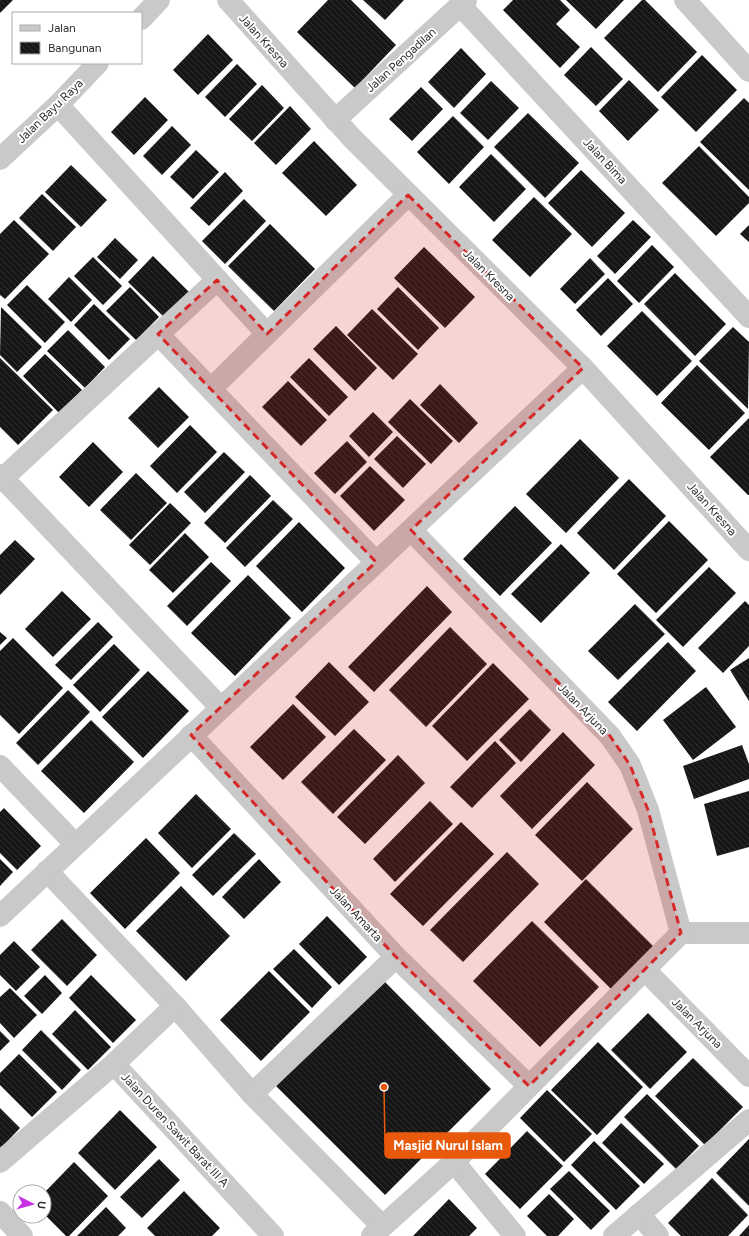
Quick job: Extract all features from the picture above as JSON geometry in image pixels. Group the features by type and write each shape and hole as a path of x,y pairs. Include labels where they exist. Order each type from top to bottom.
{"street":[{"path":"142,18 159,0"},
{"name":"Jalan Kresna","path":"228,0 335,120 408,195 583,368 749,550"},
{"path":"685,0 749,71"},
{"name":"Jalan Pengadilan","path":"335,120 463,3"},
{"name":"Jalan Bima","path":"463,3 749,317"},
{"name":"Jalan Bayu Raya","path":"0,159 58,105 97,64"},
{"path":"58,105 267,334"},
{"path":"211,389 408,195"},
{"path":"217,280 1,478 221,708"},
{"path":"158,334 376,562"},
{"path":"0,916 583,368"},
{"name":"Jalan Arjuna","path":"411,530 610,736 630,765 648,810 681,933"},
{"name":"Jalan Amarta","path":"191,735 396,957 530,1086"},
{"path":"0,766 75,844"},
{"path":"47,871 175,1006 252,1094 377,1231 454,1162 681,933 749,933"},
{"path":"252,1094 396,957"},
{"name":"Jalan Arjuna","path":"645,970 747,1071"},
{"name":"Jalan Duren Sawit Barat III A","path":"175,1006 114,1064 273,1236"},
{"path":"0,1162 114,1064"},
{"path":"614,1236 749,1120"},
{"path":"454,1162 515,1236"},
{"path":"0,1212 22,1236"},
{"path":"639,1214 658,1236"}],"highlighted area":[{"path":"408,195 583,368 411,530 610,736 630,765 648,810 681,933 529,1086 396,957 191,735 376,562 158,334 217,280 267,334"}],"building":[{"path":"0,0 13,0 0,13"},
{"path":"328,0 351,0 396,45 355,88 297,32"},
{"path":"363,0 404,0 385,20"},
{"path":"513,0 560,0 570,10 556,24 580,47 560,68 503,10"},
{"path":"566,0 624,0 596,29"},
{"path":"642,0 645,0 697,52 658,92 604,38"},
{"path":"208,34 233,60 198,95 173,70"},
{"path":"591,47 623,79 596,106 564,75"},
{"path":"461,48 486,74 454,108 428,82"},
{"path":"702,55 737,90 696,132 661,97"},
{"path":"237,64 257,84 225,117 205,97"},
{"path":"629,80 659,110 628,141 599,111"},
{"path":"491,81 519,108 488,140 460,113"},
{"path":"262,85 284,108 252,141 229,119"},
{"path":"421,87 443,109 412,141 389,119"},
{"path":"145,97 168,120 134,155 111,132"},
{"path":"744,98 749,103 749,190 700,142"},
{"path":"290,106 311,129 276,165 254,143"},
{"path":"528,113 579,163 545,198 494,147"},
{"path":"453,116 484,147 449,184 417,152"},
{"path":"172,126 191,145 162,175 143,156"},
{"path":"314,141 357,185 326,216 282,173"},
{"path":"699,146 749,197 749,203 716,236 662,183"},
{"path":"196,150 219,172 193,199 170,177"},
{"path":"491,154 526,189 494,222 459,187"},
{"path":"71,165 107,200 81,227 45,192"},
{"path":"581,170 625,213 592,247 548,203"},
{"path":"225,172 243,191 209,226 190,208"},
{"path":"42,194 76,227 53,251 19,218"},
{"path":"534,197 572,234 530,277 492,240"},
{"path":"244,199 266,221 225,264 202,241"},
{"path":"14,220 49,254 5,299 0,295 0,234"},
{"path":"633,220 651,237 615,274 597,256"},
{"path":"270,224 315,269 274,311 228,266"},
{"path":"749,225 749,242 740,234"},
{"path":"115,238 138,260 120,279 97,257"},
{"path":"652,245 674,267 639,303 617,281"},
{"path":"424,247 475,297 445,328 394,278"},
{"path":"153,256 190,293 165,318 128,282"},
{"path":"93,257 122,286 103,305 74,276"},
{"path":"590,258 605,274 575,304 560,289"},
{"path":"675,273 726,324 695,356 644,304"},
{"path":"69,277 92,300 71,322 48,299"},
{"path":"608,278 633,304 601,336 576,310"},
{"path":"27,285 65,322 45,343 7,305"},
{"path":"130,287 159,317 136,340 106,311"},
{"path":"398,287 439,328 418,350 377,309"},
{"path":"94,304 130,339 109,360 74,325"},
{"path":"1,307 42,347 17,372 0,355"},
{"path":"372,309 418,354 393,380 347,335"},
{"path":"642,311 692,361 657,396 607,346"},
{"path":"336,326 377,368 355,391 313,349"},
{"path":"733,327 749,342 748,409 699,361"},
{"path":"68,330 105,367 85,388 47,351"},
{"path":"45,354 82,390 59,413 23,376"},
{"path":"0,358 53,410 18,445 0,427"},
{"path":"309,358 348,397 329,416 290,377"},
{"path":"697,365 745,413 709,450 661,403"},
{"path":"288,381 327,420 301,446 262,407"},
{"path":"440,384 478,423 459,443 420,405"},
{"path":"159,387 189,417 158,448 128,418"},
{"path":"410,399 453,441 431,464 388,422"},
{"path":"373,412 393,432 369,457 349,436"},
{"path":"749,418 749,495 748,495 710,457"},
{"path":"190,425 217,452 177,493 150,466"},
{"path":"397,436 426,464 403,488 374,459"},
{"path":"580,439 619,478 566,533 526,494"},
{"path":"347,441 367,462 335,494 314,473"},
{"path":"93,442 123,472 89,507 59,477"},
{"path":"224,452 245,472 205,513 184,492"},
{"path":"370,466 405,500 374,531 340,496"},
{"path":"136,473 167,503 131,540 100,510"},
{"path":"250,475 271,496 225,543 204,523"},
{"path":"629,479 666,516 614,570 577,533"},
{"path":"273,500 293,519 245,567 226,548"},
{"path":"170,503 191,523 150,565 129,545"},
{"path":"515,506 552,543 500,596 463,559"},
{"path":"669,521 708,560 656,613 617,574"},
{"path":"299,522 345,568 302,612 256,566"},
{"path":"185,533 209,557 173,593 149,570"},
{"path":"15,540 35,559 0,595 0,555"},
{"path":"561,544 590,573 541,623 511,594"},
{"path":"211,562 231,581 187,626 167,606"},
{"path":"709,567 736,593 683,647 656,620"},
{"path":"248,575 291,618 235,676 191,633"},
{"path":"427,586 452,612 374,692 348,667"},
{"path":"62,591 91,619 53,657 25,629"},
{"path":"745,601 749,605 749,646 723,673 698,648"},
{"path":"635,604 665,634 618,680 588,651"},
{"path":"98,622 113,637 71,680 55,665"},
{"path":"450,627 487,664 426,727 389,690"},
{"path":"0,632 7,638 0,645"},
{"path":"13,638 63,688 19,734 0,715 0,651"},
{"path":"668,642 696,671 637,731 608,702"},
{"path":"114,644 140,670 100,712 73,685"},
{"path":"749,658 749,701 730,670"},
{"path":"329,662 369,702 335,736 295,697"},
{"path":"493,663 529,699 467,761 432,726"},
{"path":"148,671 189,711 143,758 102,717"},
{"path":"706,687 736,727 693,760 663,720"},
{"path":"68,690 90,712 38,765 16,743"},
{"path":"293,704 326,737 283,780 250,747"},
{"path":"530,709 551,730 521,762 499,740"},
{"path":"91,720 134,762 84,813 41,771"},
{"path":"354,729 386,760 333,814 301,782"},
{"path":"563,732 595,765 532,829 500,796"},
{"path":"495,741 516,763 472,808 450,787"},
{"path":"742,745 749,764 749,779 694,799 683,766"},
{"path":"398,755 425,783 365,844 337,817"},
{"path":"587,782 633,829 582,881 535,835"},
{"path":"749,791 749,847 717,856 704,804"},
{"path":"196,794 231,829 192,868 158,833"},
{"path":"430,801 453,824 395,882 373,859"},
{"path":"4,808 41,846 17,870 0,853 0,812"},
{"path":"461,822 494,854 423,926 390,894"},
{"path":"234,833 256,854 213,896 192,875"},
{"path":"146,838 180,873 125,929 90,893"},
{"path":"507,852 539,884 463,962 430,930"},
{"path":"0,859 13,872 0,886"},
{"path":"259,859 281,882 244,919 222,897"},
{"path":"586,879 655,948 613,991 544,922"},
{"path":"181,886 230,936 186,981 136,931"},
{"path":"327,916 367,957 339,985 299,944"},
{"path":"62,919 97,955 67,986 31,950"},
{"path":"532,921 599,987 540,1047 473,981"},
{"path":"14,941 40,967 16,991 0,975 0,955"},
{"path":"294,949 332,987 312,1008 273,969"},
{"path":"269,971 310,1012 261,1061 220,1020"},
{"path":"45,975 62,993 42,1014 24,996"},
{"path":"91,975 136,1020 113,1043 69,998"},
{"path":"382,979 491,1089 385,1195 276,1086"},
{"path":"10,988 37,1015 14,1038 0,1023 0,997"},
{"path":"75,1010 111,1047 88,1070 52,1034"},
{"path":"648,1013 687,1052 650,1089 611,1050"},
{"path":"41,1030 81,1070 62,1090 22,1050"},
{"path":"0,1031 10,1041 0,1051"},
{"path":"598,1042 643,1087 597,1135 551,1090"},
{"path":"19,1054 57,1092 32,1117 0,1085 0,1073"},
{"path":"693,1058 743,1107 705,1145 655,1096"},
{"path":"547,1090 592,1134 564,1162 520,1118"},
{"path":"647,1094 699,1146 676,1169 624,1117"},
{"path":"0,1108 20,1128 0,1149"},
{"path":"120,1110 157,1147 115,1190 78,1153"},
{"path":"621,1123 664,1164 644,1184 602,1143"},
{"path":"527,1131 563,1166 520,1209 485,1174"},
{"path":"749,1139 749,1206 716,1173"},
{"path":"594,1141 640,1186 616,1210 571,1165"},
{"path":"159,1159 180,1180 142,1218 120,1197"},
{"path":"74,1162 108,1196 69,1236 66,1236 52,1222 52,1185"},
{"path":"569,1171 610,1211 591,1230 550,1189"},
{"path":"712,1178 748,1215 728,1236 681,1236 668,1223"},
{"path":"184,1191 220,1228 212,1236 155,1236 147,1228"},
{"path":"549,1194 574,1219 558,1236 547,1236 527,1216"},
{"path":"449,1199 477,1228 469,1236 413,1236"},
{"path":"106,1207 126,1228 118,1236 77,1236"},
{"path":"749,1225 749,1236 739,1236"}],"place":[{"name":"Masjid Nurul Islam","path":"384,1087"}]}
